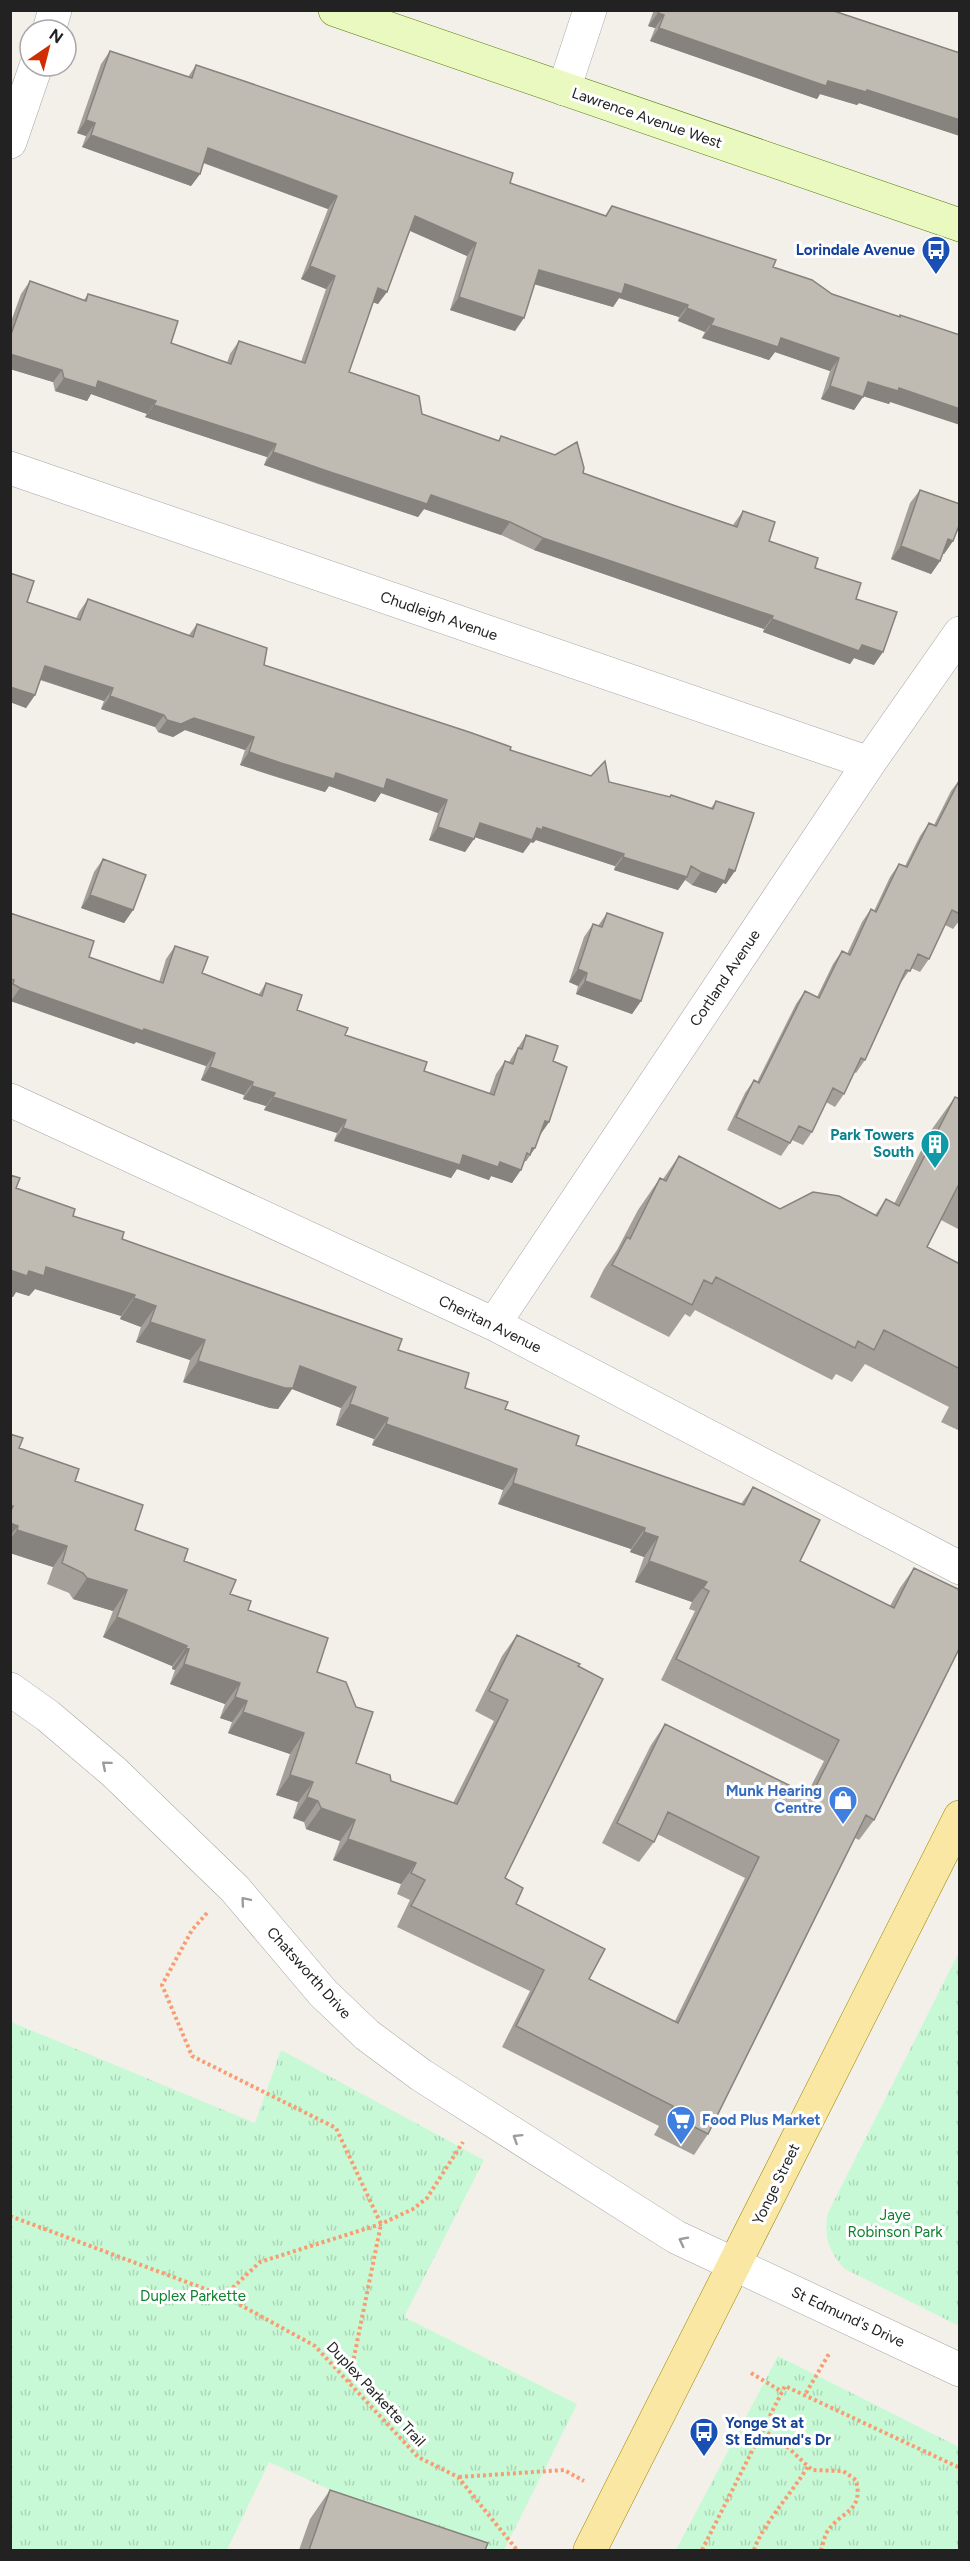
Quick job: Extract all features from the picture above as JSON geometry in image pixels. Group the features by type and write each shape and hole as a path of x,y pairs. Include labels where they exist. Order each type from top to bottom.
{"main road":[{"name":"Lawrence Avenue West","path":"335,10 960,225"},
{"name":"Yonge Street","path":"590,2550 712,2307 735,2267 960,1817"}],"street":[{"path":"564,89 590,10"},
{"path":"10,142 32,78"},
{"name":"Chudleigh Avenue","path":"10,468 869,763"},
{"name":"Cortland Avenue","path":"494,1324 869,763 960,633"},
{"name":"Cheritan Avenue","path":"10,1101 494,1324 960,1568"},
{"name":"Chatsworth Drive","path":"10,1689 48,1716 114,1772 184,1839 235,1889 323,1993 368,2036 480,2114 676,2237 735,2267"},
{"name":"St Edmund's Drive","path":"735,2267 960,2370"}],"path":[{"path":"210,1910 192,1930 162,1985 192,2055 336,2128 381,2224 349,2382"},
{"path":"224,2296 260,2262 381,2224 413,2209 427,2198 480,2114"},
{"name":"Duplex Parkette Trail","path":"10,2216 224,2296 315,2346 418,2457 458,2477"},
{"path":"806,2393 830,2352"},
{"path":"751,2373 781,2391"},
{"path":"702,2550 785,2386 806,2393 960,2468"},
{"path":"762,2430 780,2440 813,2470 843,2471 856,2480 859,2493 855,2505 828,2531 820,2550"},
{"path":"754,2550 758,2539 794,2491 808,2466"},
{"path":"458,2477 564,2470 618,2497"},
{"path":"458,2477 517,2550"}],"green space":[{"name":"Jaye Robinson Park","path":"959,1952 959,2326 845,2269 831,2250 826,2229 828,2213"},
{"name":"Duplex Parkette","path":"11,2022 255,2123 281,2050 484,2160 404,2317 577,2404 504,2550 463,2550 269,2462 227,2550 11,2550"},
{"path":"778,2356 959,2447 959,2550 676,2550"}],"building":[{"path":"659,10 831,10 960,53 960,120 867,90 866,92 828,81 826,86 659,28 664,15 658,13"},
{"path":"110,51 192,78 196,65 244,81 513,173 510,183 606,216 612,206 776,260 773,267 812,280 832,294 960,335 960,409 899,388 898,391 868,382 863,397 830,386 839,358 781,338 778,347 711,325 714,319 687,308 688,305 625,284 622,294 539,270 524,318 459,297 476,243 415,216 387,292 378,288 349,372 419,396 422,414 499,441 501,436 555,455 577,442 584,468 583,473 673,505 737,527 743,511 775,522 769,541 818,558 815,568 861,583 856,599 897,612 883,652 862,645 859,651 772,619 773,616 543,538 510,522 431,495 427,504 327,471 273,452 276,444 154,405 156,401 98,381 96,388 64,378 62,370 10,354 10,337 30,281 86,301 88,294 178,321 171,343 231,364 239,341 305,363 335,276 310,266 337,196 208,148 200,174 91,135 95,123 86,120"},
{"path":"920,490 960,504 960,523 953,541 948,539 940,561 901,546"},
{"path":"10,573 34,581 27,602 80,620 88,599 193,637 197,624 267,648 264,665 469,732 511,747 510,750 591,776 605,761 609,782 670,797 671,795 713,809 716,801 754,813 735,871 729,869 725,881 691,866 687,877 623,857 624,854 543,827 542,830 537,828 532,840 480,823 474,839 438,827 447,800 387,779 384,789 336,773 334,779 281,763 249,752 254,737 194,718 181,724 167,720 164,715 110,696 113,688 45,666 35,695 10,687"},
{"path":"960,779 960,914 952,910 929,959 918,954 910,971 906,970 865,1060 861,1058 844,1094 833,1088 812,1132 799,1126 790,1143 736,1117 754,1080 759,1083 805,991 819,998 842,951 850,955 871,909 876,912 899,864 907,867 929,823 936,826"},
{"path":"103,859 146,875 133,910 90,895"},
{"path":"10,913 94,941 89,957 163,983 175,946 208,957 202,973 262,996 266,983 302,995 297,1010 348,1028 345,1035 427,1062 424,1071 494,1095 505,1061 513,1064 518,1048 522,1049 526,1035 558,1046 553,1061 567,1067 549,1122 545,1121 535,1148 532,1148 530,1155 527,1153 521,1170 500,1162 498,1167 463,1155 460,1165 343,1128 346,1120 273,1097 275,1093 252,1086 253,1082 210,1067 215,1053 144,1029 143,1031 13,984 14,980 10,979"},
{"path":"607,913 663,933 641,1001 585,981 587,973 578,969 593,924 602,927"},
{"path":"955,1097 960,1099 960,1186 927,1247 960,1264 960,1369 884,1330 874,1350 858,1341 855,1348 716,1277 712,1284 704,1280 692,1305 612,1265 627,1237 630,1239 660,1178 666,1181 679,1156 780,1209 813,1192 839,1196 877,1216 886,1199 899,1206"},
{"path":"10,1175 20,1178 16,1188 75,1209 73,1216 124,1232 122,1239 402,1339 398,1350 469,1373 465,1388 508,1402 505,1409 579,1436 576,1445 744,1505 753,1487 820,1520 800,1561 894,1608 914,1568 960,1590 960,1647 874,1820 866,1815 708,2134 669,2114 673,2106 516,2026 544,1970 411,1906 425,1880 411,1873 416,1863 348,1839 355,1820 321,1808 318,1801 307,1797 313,1782 290,1775 304,1733 243,1712 247,1701 235,1697 240,1683 184,1664 189,1649 186,1648 187,1646 117,1617 127,1590 87,1578 83,1573 62,1563 67,1546 17,1530 18,1526 10,1523 13,1506 10,1506 10,1434 23,1438 19,1448 79,1469 75,1481 143,1505 135,1530 188,1549 184,1561 236,1580 230,1594 251,1601 248,1610 328,1638 317,1672 346,1682 356,1707 373,1712 356,1763 390,1775 391,1781 457,1804 508,1700 489,1691 517,1635 580,1664 578,1666 603,1679 505,1878 523,1888 516,1904 605,1949 589,1979 678,2023 759,1857 668,1812 654,1842 617,1823 665,1724 811,1796 839,1740 676,1659 709,1591 703,1588 707,1582 649,1561 658,1537 644,1532 645,1528 513,1483 517,1469 386,1424 388,1418 350,1404 356,1387 300,1366 293,1388 285,1388 198,1361 205,1340 150,1322 156,1306 134,1298 135,1295 46,1267 44,1276 29,1271 27,1276 10,1270"},
{"path":"330,2490 488,2543 485,2550 309,2550"}],"place":[{"name":"Lorindale Avenue","path":"936,276"},
{"name":"Park Towers South","path":"935,1170"},
{"name":"Munk Hearing Centre","path":"843,1826"},
{"name":"Food Plus Market","path":"681,2146"},
{"name":"Yonge St at St Edmund's Dr","path":"704,2458"}]}
